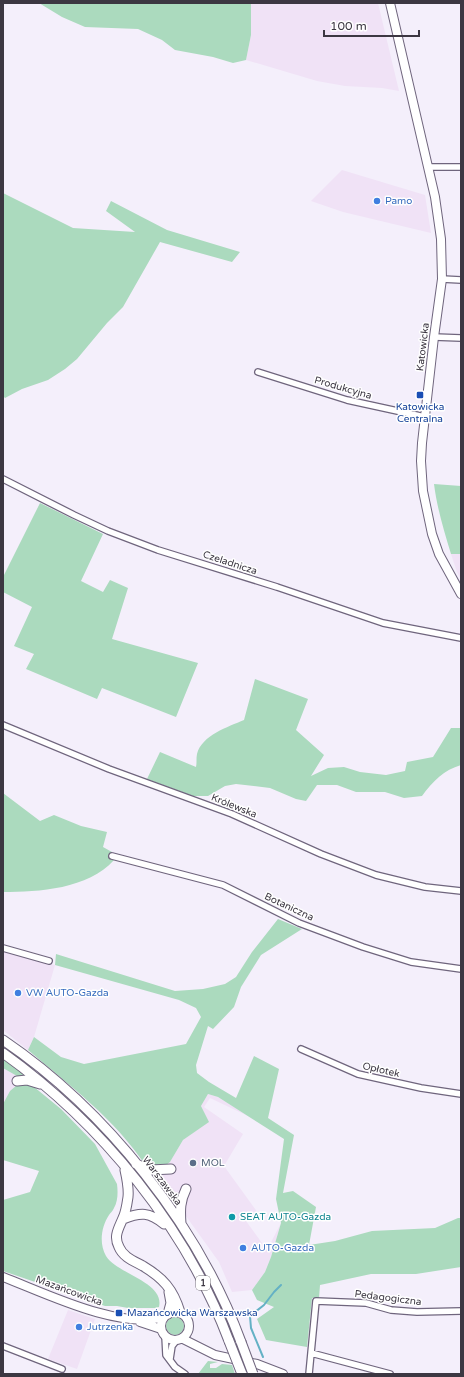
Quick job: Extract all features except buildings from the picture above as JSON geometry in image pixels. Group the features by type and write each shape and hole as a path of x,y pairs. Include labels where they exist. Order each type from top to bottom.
{"main road":[{"name":"Warszawska","path":"3,1040 36,1064 80,1102 114,1138 159,1194 201,1257 222,1295 253,1374"},
{"name":"Warszawska","path":"3,1053 45,1085 88,1125 124,1166 170,1228 206,1290 222,1323 242,1374"},
{"path":"17,1081 27,1080 45,1085"},
{"path":"135,1163 150,1170 171,1169"},
{"path":"124,1166 128,1182 128,1196 123,1219 116,1236 119,1248 128,1258 157,1276 174,1294 180,1312"},
{"path":"181,1225 180,1208 182,1196 186,1189"},
{"path":"123,1219 139,1214 146,1214 156,1218 170,1228"},
{"path":"166,1286 171,1300 166,1315"}],"street":[{"name":"Katowicka","path":"390,3 436,197 441,239 442,279 434,337 421,461 425,505 432,534 439,554 461,594"},
{"path":"429,167 461,167"},
{"path":"442,279 461,280"},
{"path":"434,337 461,338"},
{"name":"Produkcyjna","path":"258,372 347,400 425,417"},
{"name":"Czeladnicza","path":"3,479 94,525 158,550 277,587 383,623 461,638"},
{"name":"Królewska","path":"3,725 109,769 232,814 321,854 376,875 425,887 461,891"},
{"name":"Botaniczna","path":"112,856 223,885 299,923 363,947 411,962 461,969"},
{"path":"3,948 49,961"},
{"name":"Opłotek","path":"302,1049 358,1074 421,1088 461,1094"},
{"name":"Mazańcowicka","path":"3,1277 91,1311 130,1319 163,1333"},
{"name":"Pedagogiczna","path":"309,1374 316,1301 366,1303 391,1310 417,1312 461,1311"},
{"path":"170,1360 172,1346 189,1331 190,1327 187,1318 180,1312 172,1312 166,1315 161,1325 166,1352 170,1360 175,1367 183,1373"},
{"name":"Mazańcowicka","path":"130,1319 154,1319 166,1315"},
{"path":"189,1331 204,1350"},
{"path":"163,1333 170,1340 180,1340 215,1355 256,1364 283,1374"},
{"path":"3,1346 62,1369"},
{"path":"311,1352 390,1374"}],"shaded area":[{"path":"251,3 378,3 399,91 382,88 345,86 317,81 246,60 251,35"},
{"path":"342,170 425,195 431,233 343,212 311,201"},
{"path":"451,554 461,554 461,580 457,572"},
{"path":"3,952 55,965 34,1037 28,1050 3,1030"},
{"path":"3,1065 28,1082 10,1091 3,1104"},
{"path":"208,1094 218,1097 250,1117 210,1098 204,1107 243,1134 224,1166 258,1213 246,1221 267,1250 281,1223 265,1272 252,1290 232,1292 219,1262 178,1205 153,1174 170,1162 183,1140 208,1122 201,1106"},
{"path":"68,1310 95,1319 77,1369 48,1359"}],"green space":[{"path":"39,3 251,3 251,35 246,60 233,63 213,57 175,50 162,40 138,29 85,27 62,17"},
{"path":"3,193 73,228 135,232 106,211 111,201 167,230 240,252 232,262 160,242 123,307 107,323 77,359 48,380 22,389 5,398 3,396"},
{"path":"434,484 461,486 461,554 451,554 443,528"},
{"path":"40,503 103,534 81,581 103,592 110,580 128,588 112,639 198,663 176,717 102,688 97,699 26,669 34,654 14,646 32,607 3,592 3,577"},
{"path":"255,679 308,699 296,730 324,755 311,776 328,768 344,767 360,772 386,775 405,771 407,762 433,757 451,728 461,728 461,765 444,773 422,796 404,798 385,792 356,792 337,785 317,785 306,801 296,799 270,788 236,784 225,786 208,796 193,796 147,779 160,752 196,767 197,754 204,742 216,732 244,720"},
{"path":"3,793 40,821 54,815 81,826 107,832 103,847 112,852 114,860 103,870 77,883 47,890 3,892"},
{"path":"278,919 302,929 261,955 241,987 234,1007 213,1029 208,1026 196,1065 197,1073 236,1098 254,1056 279,1069 268,1118 294,1135 283,1193 293,1191 316,1207 309,1245 335,1241 372,1231 435,1228 461,1218 461,1267 416,1274 371,1274 320,1285 319,1298 312,1298 307,1347 266,1340 257,1319 274,1307 257,1300 252,1290 265,1272 281,1223 276,1199 284,1139 218,1097 208,1094 201,1106 209,1122 183,1140 170,1162 162,1168 146,1166 134,1149 106,1118 76,1090 28,1050 34,1037 61,1057 84,1064 186,1044 201,1017 196,1008 179,1000 55,965 56,954 175,991 203,989 225,984 236,977 252,952"},
{"path":"3,1058 30,1077 17,1076 3,1068"},
{"path":"28,1082 61,1109 95,1144 117,1184 116,1202 114,1209 109,1214 104,1225 102,1246 106,1256 112,1262 155,1291 159,1298 159,1307 128,1308 105,1306 3,1271 3,1200 30,1192 39,1171 3,1160 3,1104 10,1091 17,1085"},
{"path":"171,1317 179,1317 184,1322 182,1333 179,1335 171,1335 166,1330 166,1322"},
{"path":"208,1361 218,1362 210,1364 210,1368 216,1368 222,1364 232,1365 235,1374 198,1374"}],"waterway":[{"path":"263,1357 251,1328 250,1316 264,1305 281,1285"}],"place":[{"name":"Pamo","path":"377,201"},
{"name":"Katowicka Centralna","path":"420,395"},
{"name":"VW AUTO-Gazda","path":"18,993"},
{"name":"MOL","path":"193,1163"},
{"name":"SEAT AUTO-Gazda","path":"232,1217"},
{"name":"AUTO-Gazda","path":"243,1248"},
{"name":"Mazańcowicka Warszawska","path":"119,1313"},
{"name":"Jutrzenka","path":"79,1327"}]}
